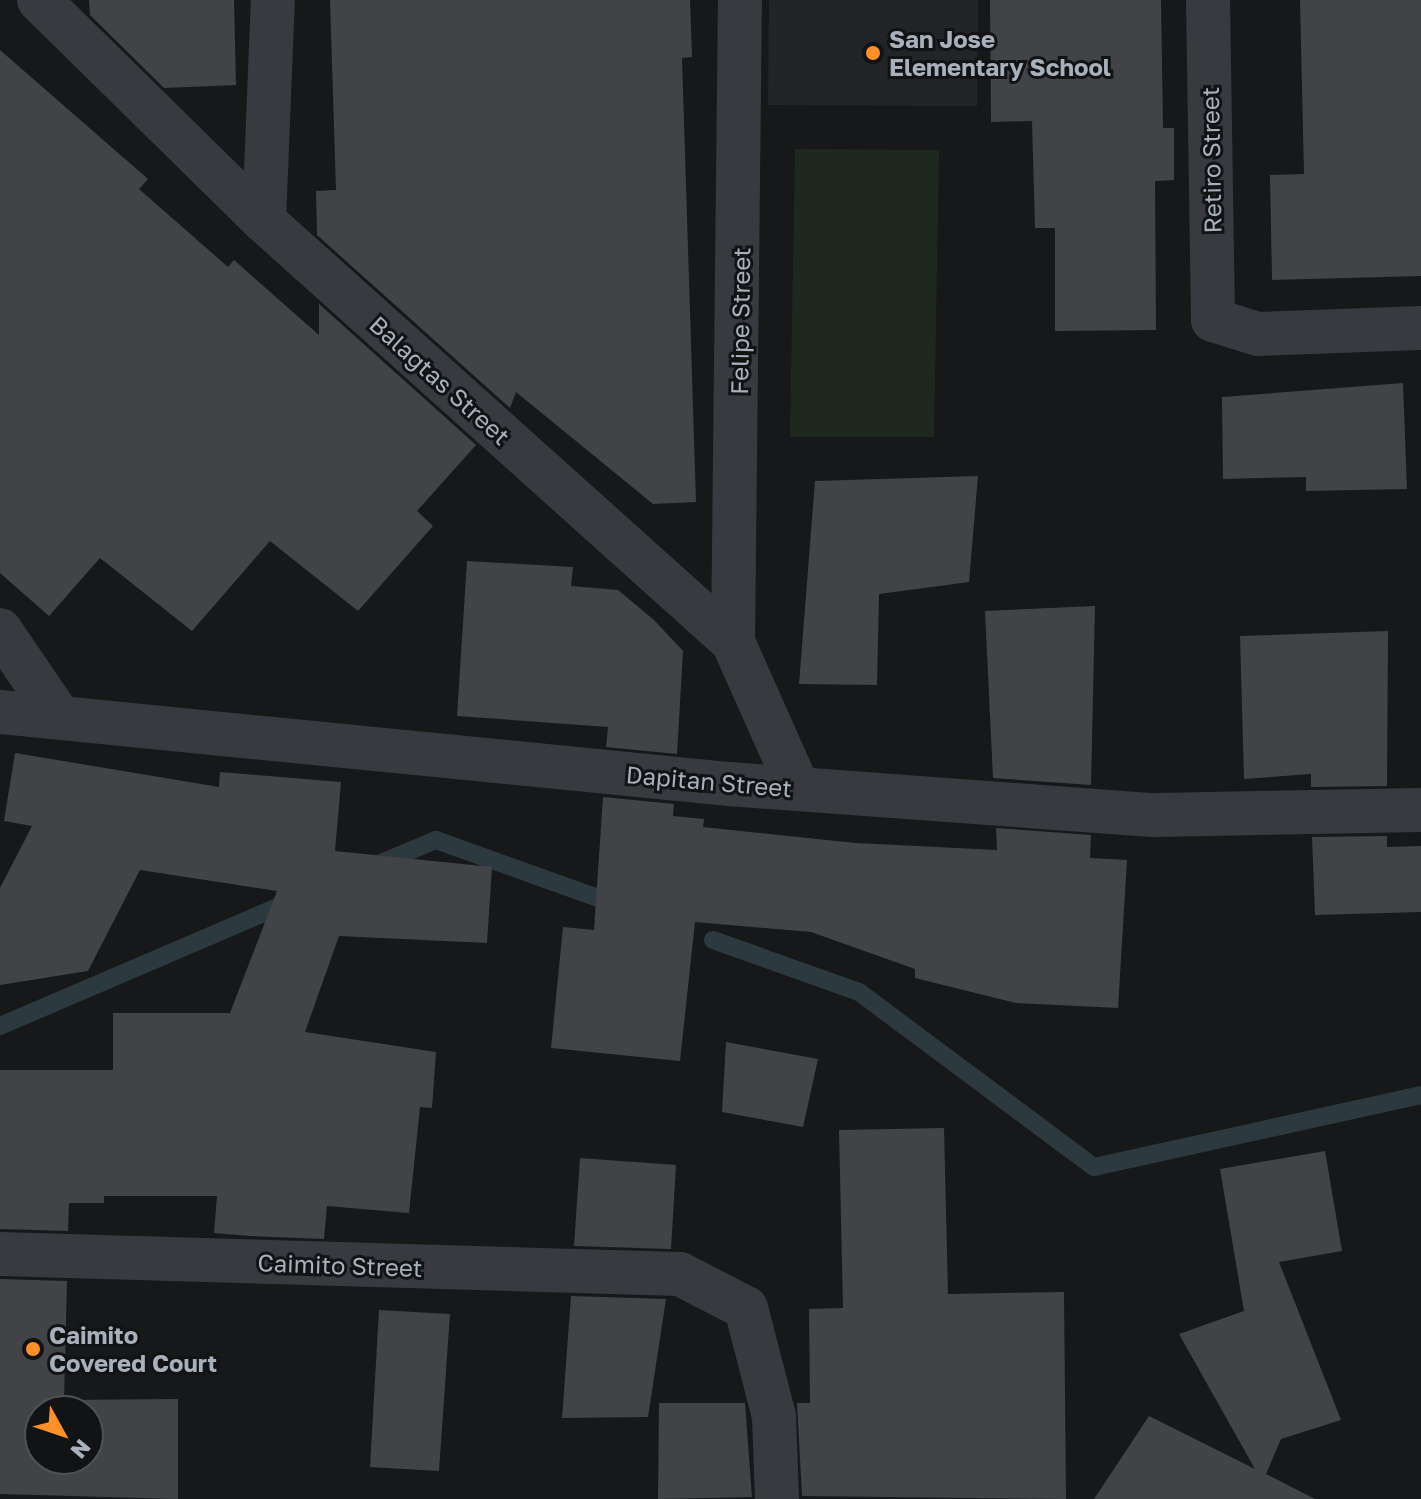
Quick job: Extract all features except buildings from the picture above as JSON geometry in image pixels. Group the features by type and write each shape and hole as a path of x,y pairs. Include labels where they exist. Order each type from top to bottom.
{"street":[{"name":"Balagtas Street","path":"39,0 264,221 733,642 798,788"},
{"path":"264,221 273,0"},
{"name":"Felipe Street","path":"733,642 740,0"},
{"name":"Retiro Street","path":"1208,0 1213,320 1258,334 1421,328"},
{"path":"0,630 58,715"},
{"name":"Dapitan Street","path":"0,712 58,715 798,788 1156,815 1421,810"},
{"name":"Caimito Street","path":"0,1254 680,1274 746,1308 774,1416 777,1499"}],"shaded area":[{"name":"San Jose Elementary School","path":"769,0 978,0 977,106 768,105"},
{"path":"795,149 939,150 934,437 790,437"}],"waterway":[{"path":"374,866 436,840 620,906"},
{"path":"0,1026 292,901"},
{"path":"713,940 859,992 1094,1167 1421,1095"}],"place":[{"name":"San Jose Elementary School","path":"873,53"},
{"name":"Caimito Covered Court","path":"33,1349"}]}
